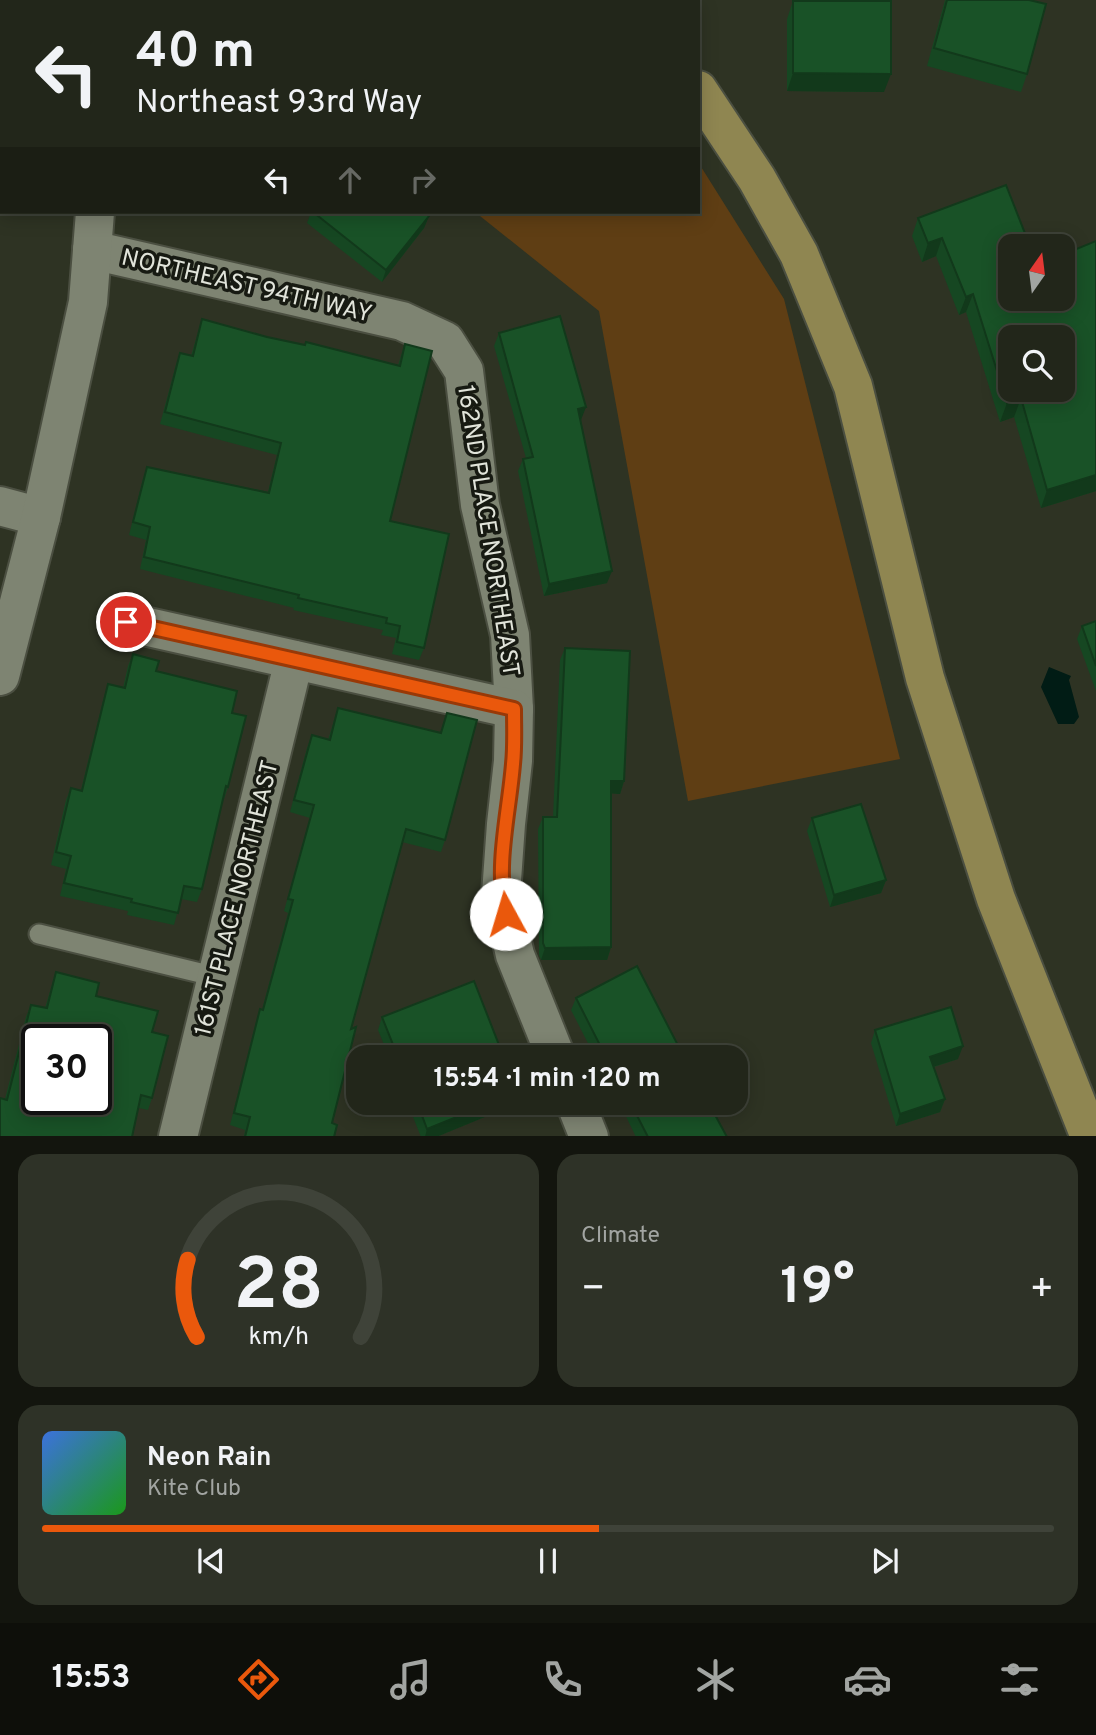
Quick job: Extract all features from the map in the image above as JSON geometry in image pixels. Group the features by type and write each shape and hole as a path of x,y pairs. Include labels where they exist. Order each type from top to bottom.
{"main road":[{"path":"700,93 757,179 799,254 853,386 934,704 996,899 1090,1136"}],"street":[{"path":"0,676 41,517 88,302 95,214"},
{"name":"NORTHEAST 94TH WAY","path":"92,250 402,321"},
{"name":"162ND PLACE NORTHEAST","path":"402,321 445,341 464,371 480,505 510,635 514,709 513,761 501,894 515,955 551,1045"},
{"path":"0,506 41,517"},
{"path":"126,622 514,709"},
{"name":"161ST PLACE NORTHEAST","path":"178,1136 294,660"},
{"path":"580,1115 589,1136"}],"lane":[{"path":"38,934 217,977"}],"shaded area":[{"path":"700,165 784,299 900,759 688,801 599,311 478,214 700,214"}],"water":[{"path":"1049,667 1071,676 1069,680 1079,717 1074,724 1058,724 1041,687"}],"building":[{"path":"947,0 1029,0 1046,4 1027,74 934,48"},
{"path":"793,1 891,1 891,74 793,73"},
{"path":"1006,185 1025,234 998,234 998,312 1074,312 1075,250 1096,241 1096,475 1047,490 1022,402 1075,402 1075,325 998,325 998,374 973,294 966,297 942,238 928,243 918,218"},
{"path":"316,214 426,214 429,216 386,270"},
{"path":"560,316 586,407 578,409 612,571 549,584 523,459 533,457 499,333"},
{"path":"202,319 267,337 305,345 306,342 400,366 405,344 432,351 390,521 449,534 424,648 397,642 400,626 386,623 387,618 298,598 299,595 144,557 150,527 133,522 147,467 269,493 281,443 165,412 180,353 193,356"},
{"path":"1096,621 1096,666 1082,626"},
{"path":"565,648 630,651 624,781 611,781 611,947 545,948 543,943 543,817 557,817"},
{"path":"133,654 159,661 156,671 237,691 232,713 246,716 228,787 226,786 202,889 184,886 178,913 64,883 71,856 56,852 71,788 82,791 108,684 125,688"},
{"path":"338,708 441,733 447,713 477,720 445,840 406,829 351,1029 356,1027 352,1045 346,1045 346,1067 332,1123 337,1125 334,1136 245,1136 250,1117 234,1113 260,1009 263,1010 293,900 288,899 314,805 294,800 312,735 330,740"},
{"path":"861,804 886,880 834,895 812,818"},
{"path":"637,966 678,1045 600,1045 576,998"},
{"path":"56,972 99,983 96,996 158,1011 152,1032 168,1036 152,1098 141,1095 132,1136 0,1136 0,1098 7,1100 21,1045 21,1115 112,1115 112,1024 26,1024 31,1005 47,1008"},
{"path":"474,981 499,1045 393,1045 382,1017"},
{"path":"951,1007 963,1046 930,1057 945,1099 900,1114 875,1030"},
{"path":"422,1115 462,1115 427,1129"},
{"path":"637,1115 715,1115 726,1136 647,1136"}],"route":[{"path":"126,622 514,709 513,761 501,894 506,914"}]}
